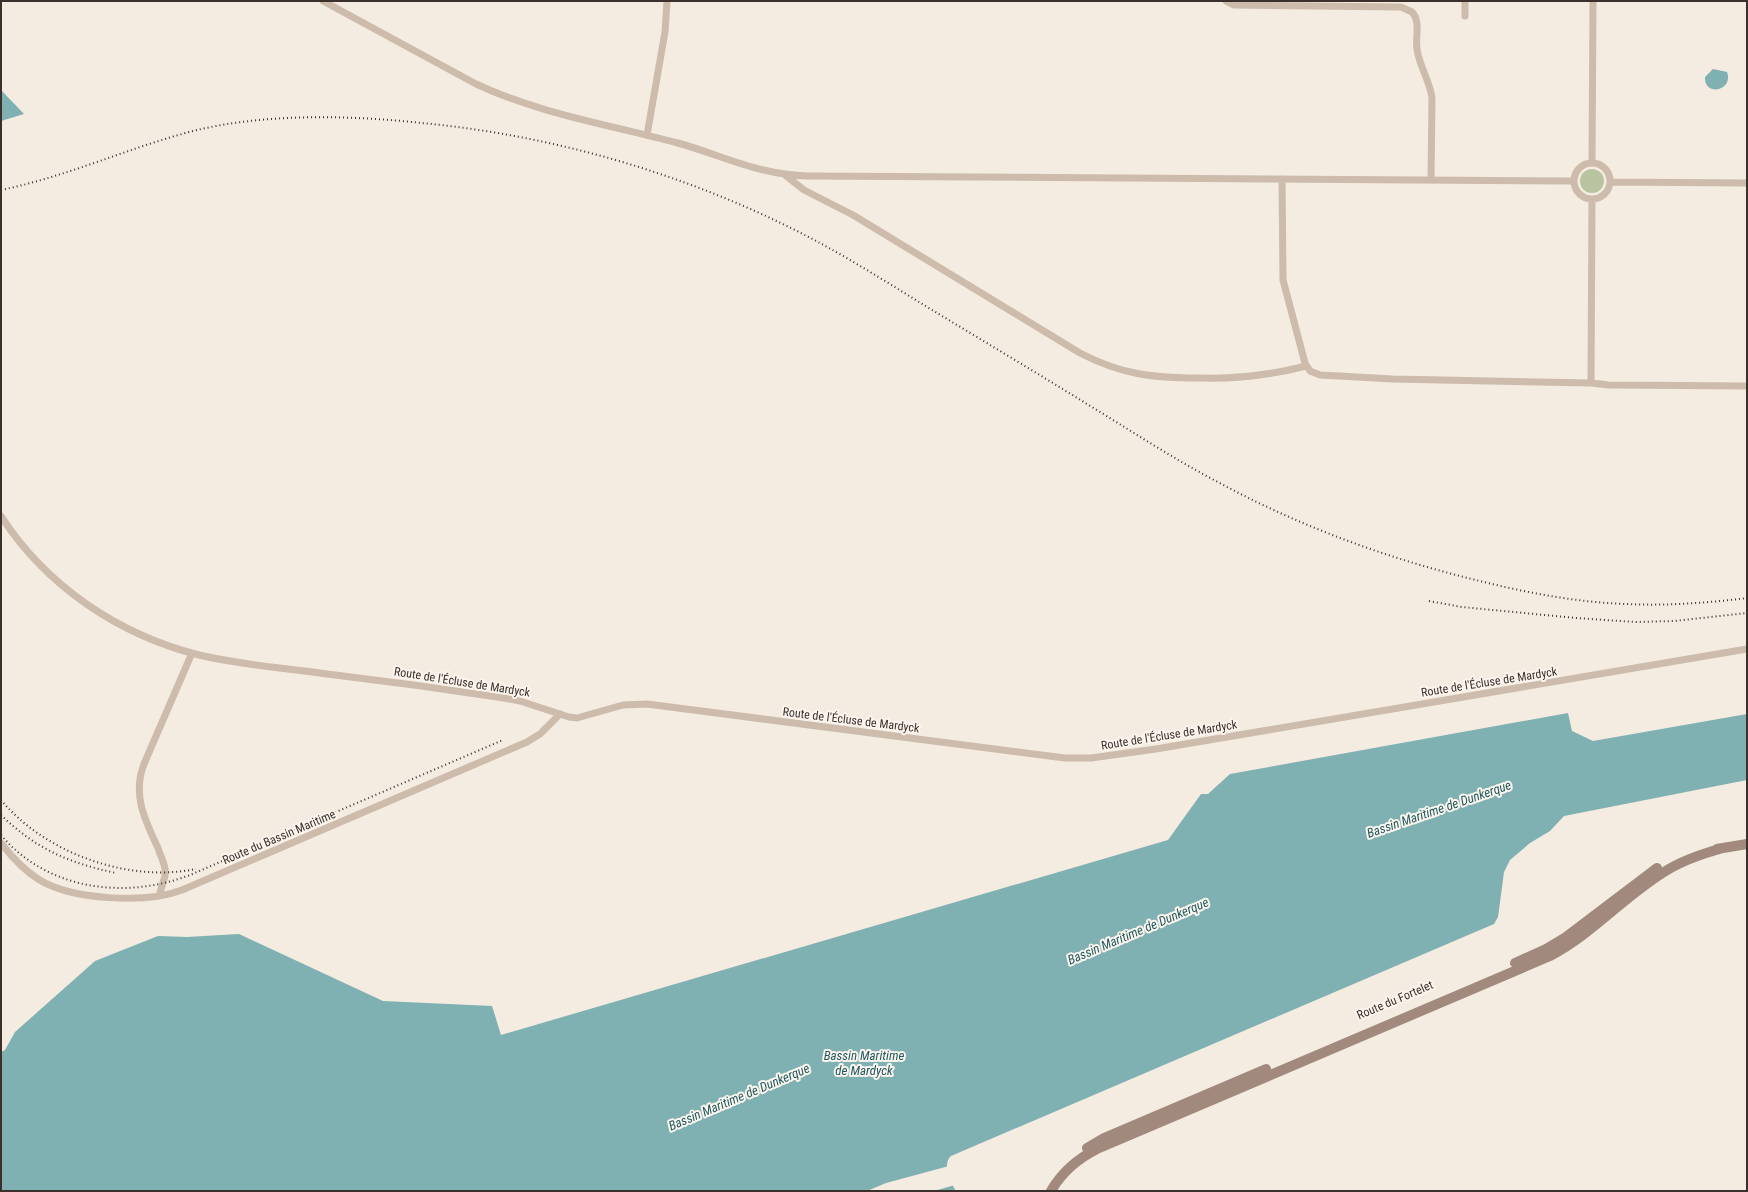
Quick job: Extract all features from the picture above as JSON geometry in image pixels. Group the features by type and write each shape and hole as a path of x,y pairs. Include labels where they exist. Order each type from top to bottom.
{"main road":[{"name":"Route du Fortelet","path":"1051,1191 1060,1176 1086,1149 1104,1138 1546,949 1566,937 1664,864 1684,856 1747,844"}],"street":[{"path":"323,1 490,91 521,102 686,145 761,170 785,175 1574,181"},
{"path":"647,135 665,32 667,1"},
{"path":"1226,1 1234,5 1401,7 1412,12 1416,20 1418,55 1432,98 1431,180"},
{"path":"1465,1 1465,16"},
{"path":"1592,163 1593,1"},
{"path":"1592,163 1599,164 1606,169 1610,182 1609,188 1604,195 1592,199 1580,195 1576,190 1574,181 1578,170 1584,165 1592,163"},
{"path":"785,175 804,190 860,219 1080,353 1114,368 1158,378 1231,379 1281,372 1306,366"},
{"path":"1282,179 1283,280 1306,366 1312,372 1320,375 1393,379 1747,387"},
{"path":"1610,182 1747,183"},
{"path":"1591,383 1592,199"},
{"name":"Route de l'Écluse de Mardyck","path":"1,516 19,541 42,566 68,590 90,606 139,634 192,652 246,663 504,698 577,718 622,706 647,704 1071,758 1091,758 1187,744 1747,649"},
{"path":"159,896 165,876 165,866 141,808 139,795 140,779 144,764 192,652"},
{"name":"Route du Bassin Maritime","path":"1,843 31,874 42,882 57,888 104,897 136,898 159,896 182,890 527,742 540,734 560,714"}],"green space":[{"path":"1592,169 1601,172 1604,181 1601,190 1592,193 1583,190 1580,181 1583,172"}],"water":[{"path":"1713,69 1727,72 1728,78 1726,84 1718,89 1709,87 1706,83 1705,77"},
{"path":"1,90 24,114 1,121"},
{"name":"Bassin Maritime de Mardyck","path":"1568,713 1572,731 1593,741 1747,714 1747,780 1564,816 1550,831 1530,843 1510,860 1504,872 1498,917 1494,924 951,1156 948,1159 947,1168 949,1178 956,1191 1,1191 1,1052 5,1050 15,1032 95,961 158,936 187,937 239,934 383,1001 492,1006 501,1035 1168,840 1201,794 1208,794 1230,774"}],"pier":[{"path":"949,1166 955,1185 934,1191 867,1191 886,1183"}],"railway":[{"path":"1,190 49,178 142,146 189,132 246,121 305,117 393,120 517,136 564,146 610,158 701,189 746,207 806,235 1183,463 1245,496 1305,524 1335,536 1397,558 1460,576 1501,586 1563,598 1605,603 1656,605 1702,603 1747,598"},
{"path":"1429,601 1462,607 1635,622 1674,621 1747,613"},
{"path":"1,835 20,854 41,868 64,878 88,885 114,888 140,887 165,883 190,875 503,740"},
{"path":"1,800 19,819 40,835 64,849 90,860 143,872 170,872 196,869"},
{"path":"1,815 14,827 40,846 68,859 116,873"}],"water label":[{"name":"Bassin Maritime de Dunkerque","path":"1439,809"},
{"name":"Bassin Maritime de Dunkerque","path":"1138,931"},
{"name":"Bassin Maritime de Dunkerque","path":"739,1097"}]}
